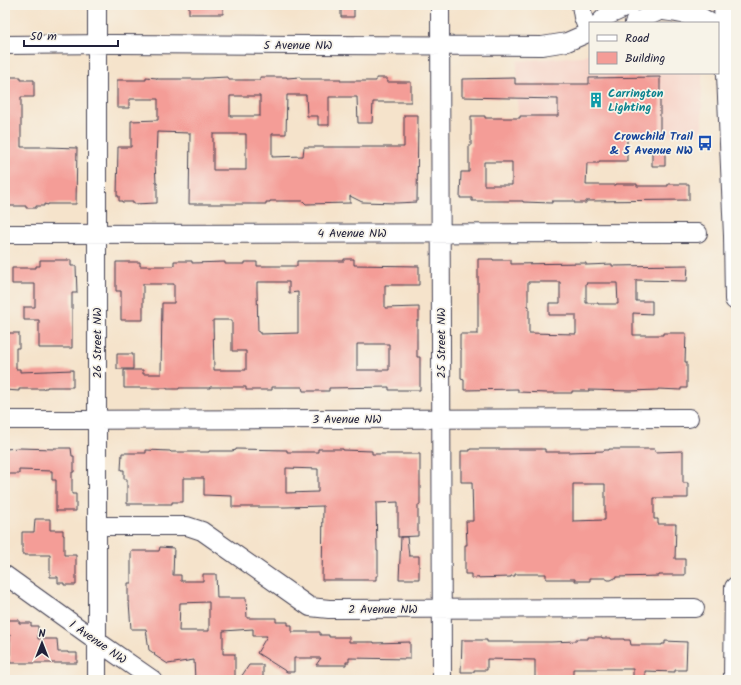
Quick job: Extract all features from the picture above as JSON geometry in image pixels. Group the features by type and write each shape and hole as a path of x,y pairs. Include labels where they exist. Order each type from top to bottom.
{"highway":[{"path":"725,5 722,39 735,236 736,299"},
{"path":"668,7 705,22"},
{"path":"735,680 736,588"}],"street":[{"name":"26 Street NW","path":"97,5 97,680"},
{"name":"25 Street NW","path":"440,5 442,680"},
{"path":"581,5 583,17 589,26"},
{"name":"5 Avenue NW","path":"600,22 605,17 632,5"},
{"path":"636,22 668,7"},
{"name":"5 Avenue NW","path":"5,45 542,46 567,42 589,31"},
{"name":"4 Avenue NW","path":"5,234 698,233"},
{"name":"3 Avenue NW","path":"5,420 689,418"},
{"name":"2 Avenue NW","path":"97,526 187,526 202,530 310,607 329,609 695,608"},
{"name":"1 Avenue NW","path":"5,575 153,680"}],"shaded area":[{"path":"589,53 589,74 702,74 702,135 518,137 517,61 582,56"}],"building":[{"path":"189,5 223,5 223,14 189,14"},
{"path":"341,5 354,5 354,17 341,17"},
{"path":"8,77 21,77 21,80 34,80 34,97 21,97 21,147 77,148 76,204 44,204 44,206 36,206 36,208 26,208 26,206 8,206 8,204 5,204 5,147 9,147"},
{"path":"146,77 157,79 203,79 228,77 229,80 260,80 260,77 300,77 301,79 340,79 340,81 376,81 376,78 387,78 387,82 411,82 411,102 373,102 372,123 358,123 357,97 329,97 329,125 318,125 318,116 307,116 306,95 287,95 286,134 272,134 272,157 303,156 304,147 404,147 404,115 418,115 417,202 362,202 350,196 350,203 306,204 303,201 270,201 266,202 266,204 189,204 190,133 157,132 155,161 157,203 133,204 133,202 119,201 119,196 117,196 118,147 131,147 131,121 158,120 158,99 129,99 129,108 117,108 117,80 146,80","holes":["230,96 260,96 260,116 230,116","213,134 246,134 246,170 213,170"]},
{"path":"660,77 660,134 627,134 627,161 599,161 599,163 587,163 586,185 637,184 637,186 668,186 668,184 689,184 689,200 586,201 586,203 574,203 574,201 552,201 552,203 523,201 472,201 472,198 460,198 461,172 469,172 471,116 485,116 485,118 520,118 520,116 558,116 558,99 462,97 462,79 515,78 515,84 589,84 589,78","holes":["484,162 512,162 512,185 484,185"]},
{"path":"652,149 665,150 665,166 652,166"},
{"path":"344,259 354,259 354,265 419,266 419,285 385,285 385,308 419,307 419,320 417,320 417,357 420,357 420,390 389,390 389,387 329,388 329,391 303,391 302,387 272,387 272,390 246,390 246,387 179,389 124,388 124,370 143,370 143,374 161,374 162,303 174,303 174,284 143,284 143,320 121,320 121,291 116,291 116,262 140,262 140,266 174,266 174,261 192,261 192,263 225,262 225,264 245,264 245,262 257,262 257,266 297,266 297,261 344,261","holes":["257,282 289,282 289,293 298,292 298,333 260,334 260,332 258,332","213,320 232,320 232,351 246,351 246,370 214,370","357,344 389,344 389,370 357,370"]},
{"path":"478,259 511,260 511,264 586,263 586,265 612,264 612,266 688,265 687,281 636,280 636,301 652,301 652,314 633,313 633,335 686,333 685,362 687,362 687,388 681,388 681,390 589,390 572,391 572,393 547,393 518,392 518,389 464,390 464,380 461,379 460,334 478,334","holes":["528,282 560,282 560,303 549,303 549,315 576,315 576,334 529,333","586,283 617,283 618,304 586,303"]},
{"path":"40,260 71,260 71,266 76,266 77,293 72,293 72,348 39,348 39,320 24,320 24,307 35,307 35,284 12,284 12,268 36,268 36,266 40,266"},
{"path":"5,333 19,333 19,348 16,348 16,369 20,369 20,372 73,370 73,387 19,389 19,391 5,390"},
{"path":"117,354 133,354 133,369 117,369"},
{"path":"71,448 72,456 74,456 72,494 76,494 76,511 56,511 56,480 52,480 52,471 19,470 19,474 7,474 7,466 5,466 5,449"},
{"path":"318,449 343,449 372,451 372,454 420,454 420,505 418,505 418,536 398,537 398,502 376,503 378,576 376,576 376,580 322,580 323,506 232,507 232,496 204,495 204,478 183,478 183,502 172,502 172,504 127,504 127,479 124,479 124,470 121,470 122,453 146,453 146,450 171,452 209,452 236,450 287,450 287,452 318,452","holes":["286,468 318,469 318,492 286,493"]},
{"path":"470,449 545,449 545,452 568,452 604,451 609,449 655,449 655,452 683,451 683,483 688,483 688,498 654,498 654,519 658,519 658,524 676,524 675,559 685,559 685,575 617,577 611,580 605,578 590,578 590,581 575,581 575,579 546,579 546,574 515,574 515,576 511,577 471,578 471,574 465,574 465,545 467,545 466,521 473,521 472,482 461,482 461,451 470,451","holes":["573,484 605,484 605,520 573,521"]},
{"path":"35,519 50,519 50,530 63,530 64,555 76,555 76,585 64,585 64,583 58,583 58,577 50,577 50,555 22,554 22,532 34,532"},
{"path":"401,537 407,537 409,556 419,556 419,579 399,579"},
{"path":"160,547 174,548 173,575 181,575 181,581 203,581 203,574 216,574 217,598 246,598 247,618 276,618 276,622 288,622 288,625 292,625 292,632 320,632 320,635 329,635 329,637 349,637 349,642 410,642 410,659 349,658 349,662 346,662 346,665 316,665 321,658 294,658 294,672 287,672 257,653 267,636 253,636 253,629 223,631 223,654 235,654 235,680 195,680 194,660 168,664 149,650 146,629 131,629 128,602 128,583 131,583 131,551 159,551","holes":["209,602 209,631 179,631 180,603"]},
{"path":"5,620 19,620 19,623 31,623 31,626 38,626 38,639 57,639 58,652 77,653 77,663 10,663 10,635 5,635"},
{"path":"588,637 630,640 631,645 662,645 665,644 665,641 687,642 686,670 675,670 675,672 645,671 645,680 633,680 633,669 573,669 573,680 535,680 535,660 487,659 487,670 461,672 462,640 487,640 487,642 551,642 576,641 576,639 588,639"},
{"path":"249,665 263,665 263,680 239,680"}],"place":[{"name":"Carrington Lighting","path":"596,100"},
{"name":"Crowchild Trail & 5 Avenue NW","path":"705,143"}]}
